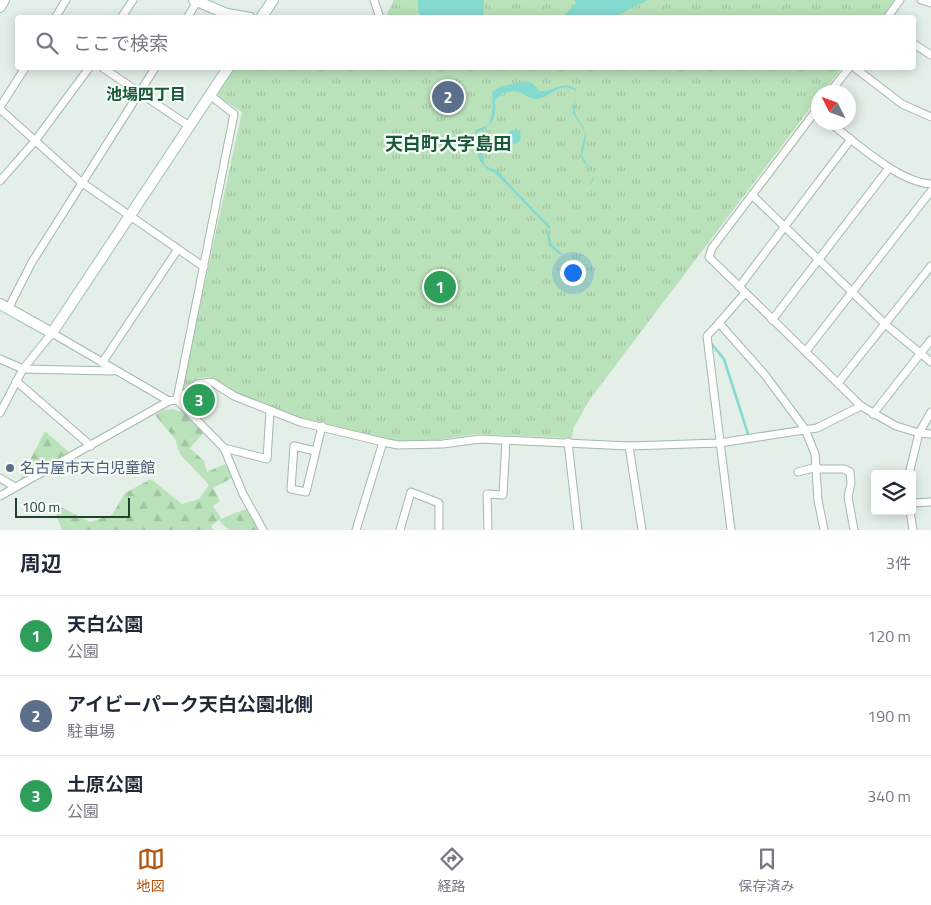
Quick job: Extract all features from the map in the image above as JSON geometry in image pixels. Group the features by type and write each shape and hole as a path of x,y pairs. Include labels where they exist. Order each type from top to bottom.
{"street":[{"path":"0,7 4,0"},
{"path":"57,15 66,0"},
{"path":"124,15 132,0"},
{"path":"263,15 273,0"},
{"path":"374,0 379,15"},
{"path":"889,15 900,0"},
{"path":"920,0 931,3"},
{"path":"189,15 197,1 233,15"},
{"path":"916,45 931,55"},
{"path":"23,70 0,108 81,182 204,267"},
{"path":"0,181 35,141 88,70"},
{"path":"106,70 189,126"},
{"path":"154,70 4,306 169,401"},
{"path":"0,413 23,369 52,333 227,70"},
{"path":"836,85 847,70"},
{"path":"858,70 902,104 931,116"},
{"path":"177,400 234,114 210,95"},
{"path":"811,119 711,250 709,257 860,406 896,426 919,433 931,434"},
{"path":"839,130 889,168 923,184 931,184"},
{"path":"739,287 851,140"},
{"path":"772,320 889,168"},
{"path":"806,351 931,191"},
{"path":"752,196 885,324 920,355 931,362"},
{"path":"102,363 178,249"},
{"path":"838,383 931,266"},
{"path":"731,530 707,336 745,293"},
{"path":"719,323 765,375 805,429 815,454 818,500 824,530"},
{"path":"873,414 931,340"},
{"path":"0,358 23,369 114,371"},
{"path":"16,381 91,446"},
{"path":"0,496 169,401 177,400 197,384 212,382 234,396 300,422 398,445 444,444 480,439 629,446 719,444 817,428 860,406"},
{"path":"177,400 196,417 224,448 243,494 263,530"},
{"path":"224,448 268,459 270,411"},
{"path":"910,470 919,433 931,412"},
{"path":"316,451 294,446 291,489 306,492 316,451 322,426"},
{"path":"488,530 487,494 503,495 506,441"},
{"path":"358,529 383,442"},
{"path":"568,442 578,530"},
{"path":"629,446 642,530"},
{"path":"798,472 817,468 844,469 850,472 851,483 848,497 854,530"},
{"path":"0,478 15,487"},
{"path":"400,530 411,492 439,503 439,530"},
{"path":"916,503 931,502"},
{"path":"911,515 913,530"}],"green space":[{"path":"394,0 894,0 883,15 386,15"},
{"path":"234,70 840,70 829,85 811,85 811,107 590,399 573,429 572,438 476,434 436,440 396,441 303,419 239,394 210,377 199,378 182,388 242,112 219,97 218,92"},
{"path":"206,385 215,390 209,401 197,411 187,398 188,394"},
{"path":"173,409 184,413 204,432 190,448 204,461 207,472 225,464 232,478 213,488 220,501 213,506 221,518 211,526 213,530 75,530 74,526 54,509 59,506 90,522 112,515 125,493 151,479 182,504 199,499 209,485 180,454 175,439 155,415 163,410"},
{"path":"45,431 71,454 20,480"},
{"path":"249,508 259,530 243,530 240,523 230,515"},
{"path":"54,509 74,526 75,530 62,530"},
{"path":"230,515 240,523 243,530 229,530 219,520"}],"water":[{"path":"418,0 484,0 483,15 420,15"},
{"path":"575,0 648,0 618,15 565,15 576,3"},
{"path":"526,81 532,83 540,91 567,85 576,89 576,95 575,90 564,87 536,99 512,91 503,93 495,100 495,112 493,120 491,124 478,132 477,136 485,166 499,171 509,184 498,173 486,168 479,157 475,144 475,130 489,125 493,119 492,92 499,87"},
{"path":"576,98 575,113 585,132 573,113"},
{"path":"511,130 517,130 521,137 517,144 511,144 507,140 507,134"},
{"path":"585,132 586,136 582,155 594,174 583,161 581,150"}],"waterway":[{"path":"491,122 494,108"},
{"path":"496,172 549,227"},
{"path":"548,234 550,245 561,254"},
{"path":"710,342 724,359 748,434"}],"place":[{"name":"アイビーパーク天白公園北側","path":"448,97"},
{"name":"天白公園","path":"440,287"},
{"name":"土原公園","path":"199,400"},
{"name":"名古屋市天白児童館","path":"10,468"}],"district":[{"name":"池場四丁目","path":"146,94"},
{"name":"天白町大字島田","path":"448,144"}]}
